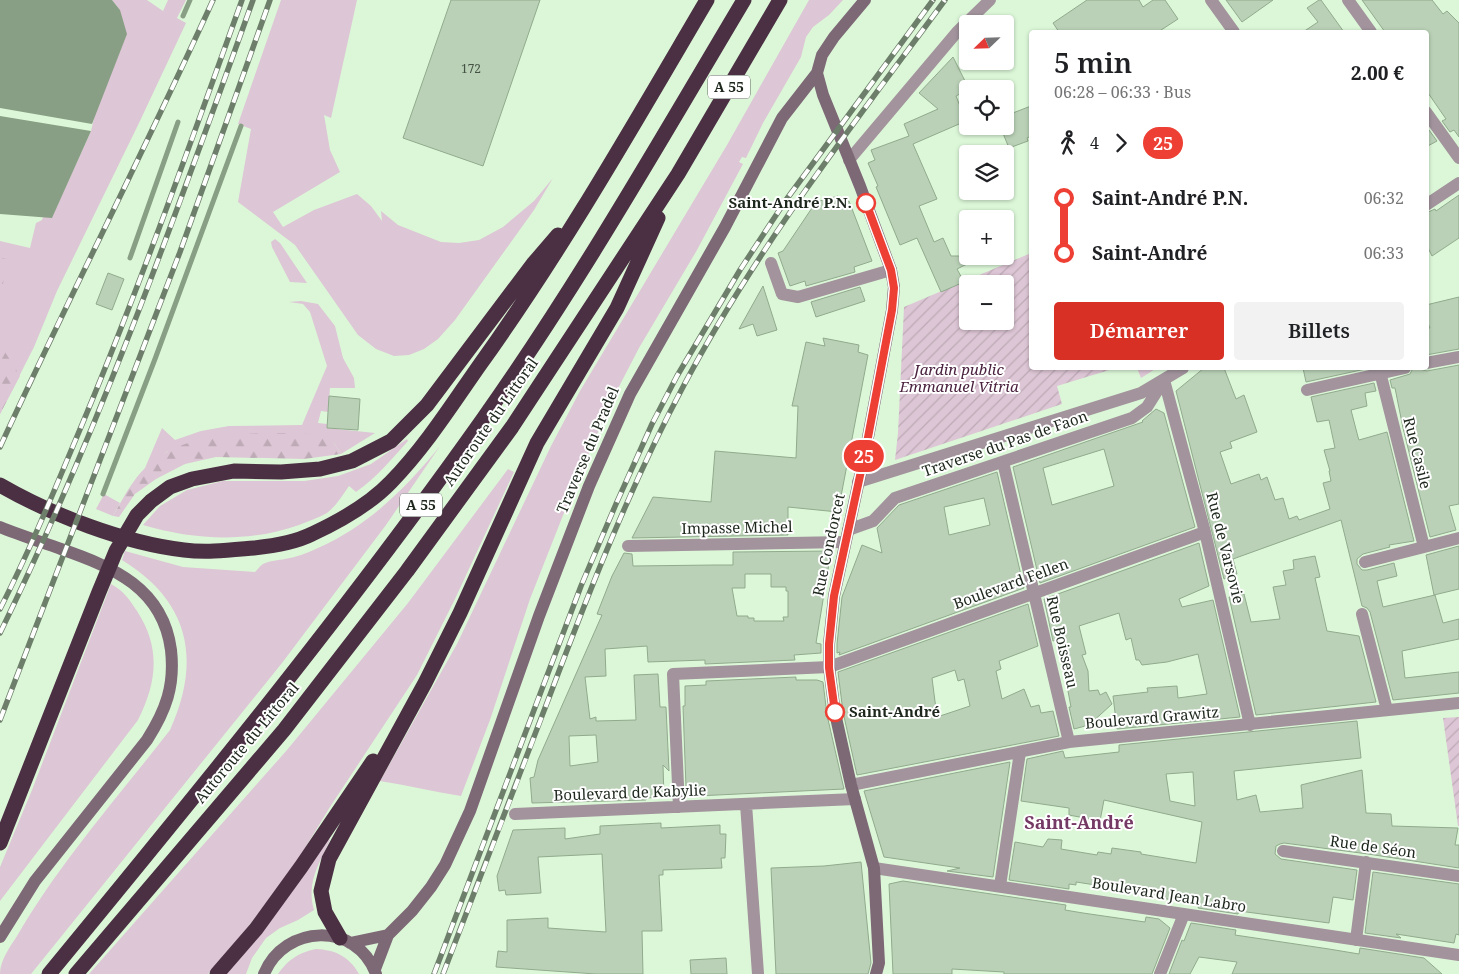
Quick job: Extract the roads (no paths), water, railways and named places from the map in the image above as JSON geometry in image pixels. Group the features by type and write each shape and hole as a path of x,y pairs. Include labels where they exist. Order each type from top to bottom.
{"highway":[{"path":"0,485 27,500 81,522 146,543 184,550 223,551 276,546 310,535 360,507 390,484 423,446 516,315 592,196 708,0"},
{"name":"Autoroute du Littoral","path":"49,974 263,711 377,565 485,418 564,299 744,0"},
{"name":"Autoroute du Littoral","path":"76,974 284,730 407,571 512,427 678,174 780,0"},
{"path":"345,940 325,912 321,890 329,859 425,683 460,612 537,443 617,308 678,174"},
{"path":"0,843 102,584 116,551 137,515 151,501 170,487 192,479 234,471 281,472 320,469 352,461 391,440 427,406 533,264 592,196"},
{"path":"217,974 256,929 301,868 425,683"}],"main road":[{"name":"Traverse du Pradel","path":"376,972 388,935 412,911 431,887 445,865 470,811 549,588 589,486 630,394 725,227 782,118 818,73 822,55 834,37 865,0"},
{"name":"Rue Condorcet","path":"818,73 823,95 891,270 894,288 892,310 834,596 829,644 829,668 835,713 854,799 874,868 878,963 876,974"},
{"path":"0,527 94,561 129,579 153,603 163,620 169,638 172,674 169,694 161,718 147,740 34,881 0,936"},
{"path":"264,974 268,963 282,948 300,938 320,934 345,940 388,935"},
{"path":"345,940 360,950 376,972"}],"street":[{"path":"849,160 957,32 990,0"},
{"path":"1211,0 1233,30"},
{"path":"1348,0 1369,30"},
{"path":"1429,116 1459,158"},
{"path":"1429,203 1459,184"},
{"path":"771,263 782,294 798,297 891,270"},
{"path":"1429,362 1459,357"},
{"name":"Traverse du Pas de Faon","path":"858,482 1141,393 1180,370"},
{"path":"1307,390 1380,370"},
{"name":"Rue Casile","path":"1380,370 1424,547"},
{"name":"Traverse du Pas de Faon","path":"847,536 873,521 895,498 1132,418 1147,407 1164,380"},
{"name":"Rue de Varsovie","path":"1164,380 1205,532 1250,725"},
{"name":"Rue Boisseau","path":"1003,462 1069,742"},
{"name":"Boulevard Fellen","path":"679,807 673,674 829,668 1205,532"},
{"name":"Impasse Michel","path":"628,546 847,536"},
{"path":"1365,562 1459,538"},
{"path":"1362,614 1387,710"},
{"name":"Boulevard Grawitz","path":"851,786 1069,742 1459,703"},
{"path":"1000,886 1020,752"},
{"name":"Boulevard de Kabylie","path":"515,814 854,799"},
{"path":"746,804 758,974"},
{"name":"Rue de Séon","path":"1283,851 1459,876"},
{"path":"1356,940 1366,862"},
{"name":"Boulevard Jean Labro","path":"874,868 1459,955"},
{"path":"1160,974 1184,914"}],"waterway":[{"path":"183,16 190,0"},
{"path":"130,258 178,122"},
{"path":"103,494 241,126"}],"railway":[{"path":"0,447 213,0"},
{"path":"0,609 47,508 118,336 242,0"},
{"path":"0,633 71,478 104,399 195,160 253,0"},
{"path":"0,720 180,252 270,0"},
{"path":"434,974 581,586 652,424 677,376 740,270 786,200 933,0"},
{"path":"443,974 596,576 646,460 684,385 712,334 774,235 841,140 945,0"}],"place":[{"name":"Saint-André P.N.","path":"866,203"},
{"name":"Saint-André","path":"835,712"}],"district":[{"name":"Saint-André","path":"1079,823"}],"park label":[{"name":"Jardin public Emmanuel Vitria","path":"959,378"}]}
